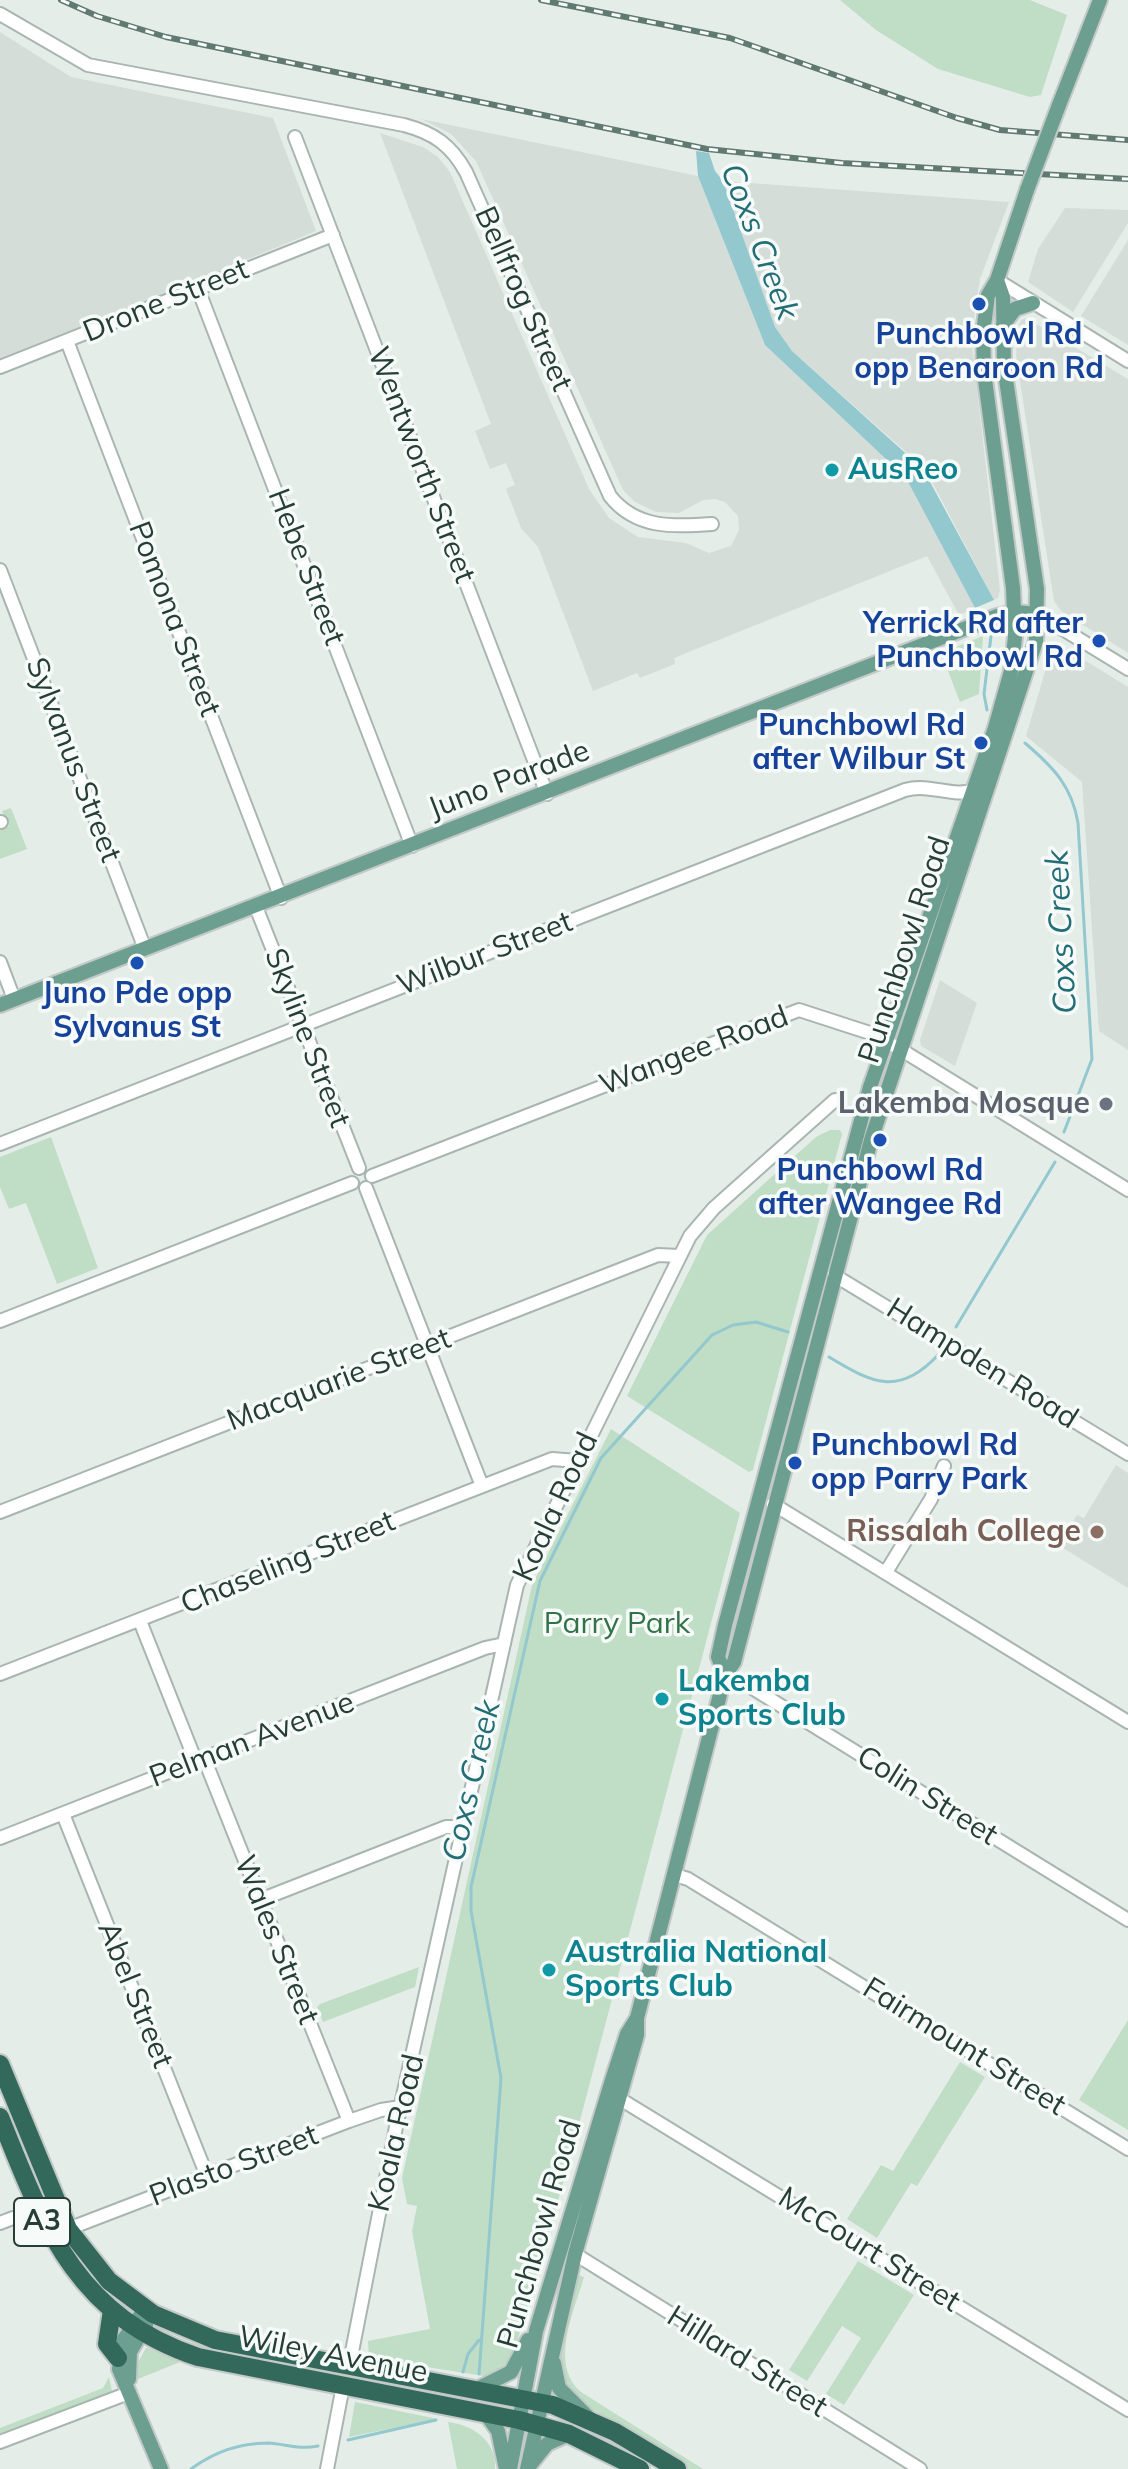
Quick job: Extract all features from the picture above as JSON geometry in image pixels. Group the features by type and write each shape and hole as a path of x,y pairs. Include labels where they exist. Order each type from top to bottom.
{"highway":[{"name":"A3","path":"0,2064 68,2229 109,2281 149,2312"},
{"name":"A3","path":"0,2117 54,2244 83,2283 136,2329"},
{"path":"112,2310 107,2340 118,2358"},
{"name":"Wiley Avenue","path":"149,2312 215,2340 531,2401"},
{"name":"Wiley Avenue","path":"136,2329 198,2357 527,2423"},
{"name":"A3","path":"531,2401 591,2420 677,2469"},
{"name":"A3","path":"527,2423 569,2434 640,2469"}],"main road":[{"name":"Punchbowl Road","path":"725,1675 718,1657 729,1610 851,1150 885,1041 1006,691 1013,656 1015,612 983,358 986,306 1100,0"},
{"name":"Punchbowl Road","path":"531,2401 555,2335 627,2034 637,2018 725,1675 734,1662 834,1275 900,1049 1030,664 1038,614 1002,327 1003,297 997,280"},
{"path":"1002,327 1015,309 1033,303"},
{"name":"Juno Parade","path":"7,1002 281,898 997,616 1015,612 1038,614"},
{"name":"Punchbowl Road","path":"528,2469 527,2423 536,2331 613,2095"},
{"path":"138,2412 126,2394 118,2358 149,2312"},
{"path":"136,2329 127,2362 138,2412 161,2469"},
{"path":"477,2389 511,2372 536,2331"},
{"path":"555,2335 555,2379 591,2420"},
{"path":"485,2413 498,2431 508,2469"},
{"name":"Punchbowl Road","path":"508,2469 527,2423"},
{"path":"528,2469 547,2444 569,2434"}],"street":[{"name":"Bellfrog Street","path":"0,14 88,65 416,128 445,143 466,172 610,496 628,514 647,522 682,526 712,524"},
{"name":"Wentworth Street","path":"295,137 547,794"},
{"name":"Drone Street","path":"0,367 333,235"},
{"path":"997,280 1128,361"},
{"name":"Hebe Street","path":"198,289 412,846"},
{"name":"Pomona Street","path":"67,341 281,898"},
{"name":"Sylvanus Street","path":"0,570 145,949"},
{"path":"1038,614 1128,669"},
{"name":"Wilbur Street","path":"0,1144 905,790 922,786 963,793 973,790"},
{"name":"Skyline Street","path":"256,907 359,1168"},
{"path":"0,962 7,1002"},
{"name":"Wangee Road","path":"372,1176 788,1013 814,1013 900,1049 1128,1190"},
{"name":"Koala Road","path":"349,2367 401,2107 522,1570 679,1256 714,1208 835,1100"},
{"path":"352,1183 353,1173 359,1168 365,1168 372,1176 366,1188 482,1486"},
{"path":"352,1183 357,1188 366,1188"},
{"path":"0,1321 352,1183"},
{"name":"Macquarie Street","path":"0,1512 658,1255 679,1256"},
{"name":"Hampden Road","path":"834,1275 1128,1454"},
{"name":"Chaseling Street","path":"0,1674 552,1459 577,1461"},
{"path":"886,1572 931,1499 944,1466"},
{"path":"773,1504 1128,1722"},
{"name":"Wales Street","path":"140,1621 260,1900 349,2121"},
{"name":"Pelman Avenue","path":"0,1838 485,1648 504,1644"},
{"name":"Colin Street","path":"725,1675 749,1686 1128,1920"},
{"name":"Abel Street","path":"63,1814 207,2176"},
{"path":"260,1900 446,1827 464,1827"},
{"name":"Fairmount Street","path":"675,1875 739,1909 1128,2149"},
{"name":"McCourt Street","path":"613,2095 1128,2410"},
{"name":"Plasto Street","path":"68,2229 349,2121 401,2107"},
{"path":"0,2223 13,2218"},
{"name":"Hillard Street","path":"575,2254 920,2469"},
{"path":"327,2469 343,2386"},
{"path":"0,2442 126,2394"}],"shaded area":[{"path":"0,32 71,77 273,118 316,231 0,362"},
{"path":"421,119 698,176 765,345 906,478 975,608 959,615 927,556 674,658 675,664 640,678 637,673 593,691 538,547 521,528 506,489 515,485 506,463 490,469 475,431 491,424 380,133 423,147 438,157 450,172 589,489 609,518 638,537 686,543 709,553 731,546 739,530 738,516 725,502 715,499 703,500 679,513 656,512 635,502 623,490 476,161 451,134"},
{"path":"723,181 1009,202 980,279 971,336 1000,590 998,598 994,600 932,482 915,460 792,351 775,327"},
{"path":"1065,208 1128,210 1128,223 1073,312 1028,282 1038,249"},
{"path":"1128,240 1128,345 1081,316"},
{"path":"1026,318 1128,379 1128,653 1061,611 1054,601 1016,355 1018,328 1021,320"},
{"path":"1054,641 1128,687 1128,1050 1099,1031 1082,782 1026,736"},
{"path":"940,980 977,1003 955,1066 921,1046 920,1040"},
{"name":"Rissalah College","path":"1116,1465 1128,1473 1128,1588 1058,1545 1077,1515 1084,1518"}],"green space":[{"path":"840,0 1030,0 1067,15 1041,95 1030,97 938,69 876,30"},
{"path":"983,636 979,694 960,702 941,653"},
{"path":"11,808 27,849 0,859 0,830 9,826 2,811"},
{"path":"830,1130 840,1130 842,1134 753,1470 749,1472 627,1396 707,1235 816,1137"},
{"path":"51,1137 98,1268 57,1284 26,1203 9,1209 0,1187 0,1157"},
{"name":"Parry Park","path":"611,1429 740,1513 568,2166 513,2356 501,2368 484,2376 369,2358 368,2341 430,2329 412,2231 417,2206 407,2204 402,2178 532,1585"},
{"path":"419,1967 415,1987 323,2022 317,2007 320,2004"},
{"path":"1128,2020 1128,2130 1079,2100"},
{"path":"960,2062 985,2077 917,2186 911,2183 877,2238 847,2219 881,2165 893,2171"},
{"path":"858,2261 914,2295 844,2405 826,2394 861,2338 842,2326 807,2381 789,2370"},
{"path":"578,2275 584,2277 570,2321 565,2353 572,2380 581,2392 703,2469 689,2469 570,2395 559,2368 559,2352"},
{"path":"146,2348 180,2362 138,2379 136,2366"},
{"path":"109,2377 112,2391 0,2435 0,2428 103,2388"},
{"path":"355,2402 438,2419 349,2437"},
{"path":"448,2422 482,2436 492,2450 495,2469 457,2469"}],"water":[{"path":"696,151 709,153 715,171 723,181 775,327 792,351 923,469 994,600 975,608 906,478 765,345 698,176"}],"waterway":[{"name":"Coxs Creek","path":"987,710 984,694 991,636"},
{"name":"Coxs Creek","path":"1025,743 1060,778 1071,798 1078,823 1092,1059 1064,1132"},
{"name":"Coxs Creek","path":"956,1327 1055,1162"},
{"name":"Coxs Creek","path":"479,2374 501,2078 471,1911 471,1887 540,1581 601,1458 712,1335 733,1325 756,1322 788,1332"},
{"name":"Coxs Creek","path":"829,1357 859,1374 885,1382 911,1377 938,1355"},
{"path":"463,2372 468,2354 479,2340"},
{"path":"348,2440 436,2420"},
{"path":"191,2469 218,2453 247,2445 318,2446"}],"railway":[{"path":"61,0 97,16 166,37 707,149 842,163 1128,179"},
{"path":"541,0 730,38 957,118 1000,130 1128,140"}],"place":[{"name":"Punchbowl Rd opp Benaroon Rd","path":"979,304"},
{"name":"AusReo","path":"832,470"},
{"name":"Yerrick Rd after Punchbowl Rd","path":"1099,641"},
{"name":"Punchbowl Rd after Wilbur St","path":"981,743"},
{"name":"Juno Pde opp Sylvanus St","path":"137,963"},
{"name":"Lakemba Mosque","path":"1106,1104"},
{"name":"Punchbowl Rd after Wangee Rd","path":"880,1140"},
{"name":"Punchbowl Rd opp Parry Park","path":"795,1463"},
{"name":"Rissalah College","path":"1097,1532"},
{"name":"Lakemba Sports Club","path":"662,1699"},
{"name":"Australia National Sports Club","path":"549,1970"}]}
